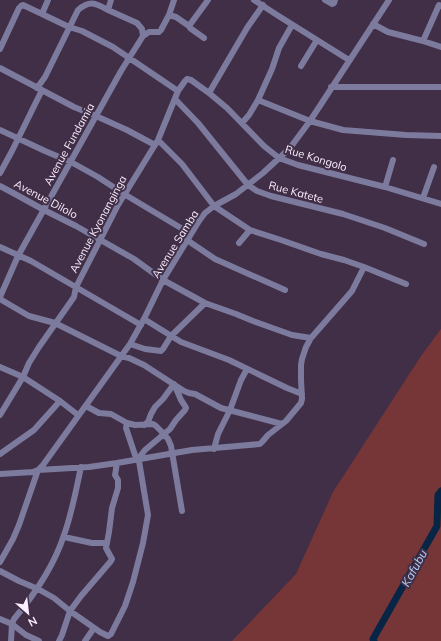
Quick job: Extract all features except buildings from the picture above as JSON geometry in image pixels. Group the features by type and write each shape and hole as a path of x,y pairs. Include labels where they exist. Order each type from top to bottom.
{"street":[{"path":"42,14 48,0"},
{"path":"108,10 112,0"},
{"path":"0,173 18,139 54,57 78,10 90,2 94,3 137,23 142,29 143,36 149,32 159,32 161,30 169,15 174,0"},
{"path":"189,26 208,0"},
{"path":"254,0 349,60"},
{"path":"325,0 329,4 334,3 335,0"},
{"name":"Avenue Samba","path":"0,562 20,524 38,470 130,344 163,280 199,221 205,213 214,206 236,194 263,173 290,148 310,121 389,0"},
{"path":"0,49 19,8 23,5 82,31 113,47 178,92"},
{"path":"209,92 262,5"},
{"path":"423,41 439,5 441,6"},
{"path":"169,15 176,17 204,38"},
{"path":"242,123 258,100 272,69 279,48 292,24"},
{"path":"373,24 388,32 441,47"},
{"name":"Avenue Fundamia","path":"0,298 18,256 96,116 143,36"},
{"path":"301,66 317,40"},
{"path":"0,68 74,107 156,143 182,164 214,206 250,230 321,254 344,260 406,284"},
{"name":"Rue Kongolo","path":"187,79 209,92 264,146 279,158 298,165 385,187 441,204"},
{"name":"Avenue Kyonanginga","path":"0,415 23,377 38,346 74,297 76,287 124,194 156,143 178,92 187,79"},
{"path":"331,87 441,87"},
{"name":"Rue Katete","path":"175,99 198,124 248,185 257,191 271,196 343,214 385,228 424,244"},
{"path":"258,100 310,121 343,130 441,136"},
{"path":"0,130 71,162 191,234"},
{"path":"385,187 394,160"},
{"path":"423,198 434,167"},
{"name":"Avenue Dilolo","path":"0,186 101,240 134,259 163,280 205,303 292,335 311,338"},
{"path":"239,243 250,230"},
{"path":"187,240 215,260 285,290"},
{"path":"0,247 30,261 181,342 229,360 302,394"},
{"path":"0,474 26,473 38,470 105,465 192,450 260,444 282,424 301,403 302,359 306,347 311,338 352,291 364,267"},
{"path":"0,298 29,316 55,323 121,356 144,365 184,391 195,394 221,408 282,424"},
{"path":"130,344 145,349 161,351 172,336 205,303"},
{"path":"0,367 23,377 60,401 78,415"},
{"path":"214,448 218,434 247,369"},
{"path":"144,425 148,422 156,406 174,384"},
{"path":"138,459 145,450 170,429 176,420 184,413 186,408 174,384"},
{"path":"0,454 34,430 60,401"},
{"path":"86,406 99,413 111,414 127,423 135,425 153,424 156,426 171,446 182,511"},
{"path":"0,571 19,581 38,588 105,635 108,636 112,634 125,606 133,582 148,516 142,472 126,428 127,423"},
{"path":"59,641 70,611 112,559 106,548 112,508 118,488 118,480 116,475 117,463"},
{"path":"105,465 116,475"},
{"path":"11,641 12,624 14,619 38,588 64,537 81,467"},
{"path":"64,537 92,543 107,543"},
{"path":"0,620 12,624 26,635 39,641"},
{"path":"85,641 94,628"}],"shaded area":[{"path":"441,329 441,641 232,641 296,574 333,492 421,356"}],"waterway":[{"name":"Kafubu","path":"374,641 373,639 437,526 438,495 441,491"}]}
